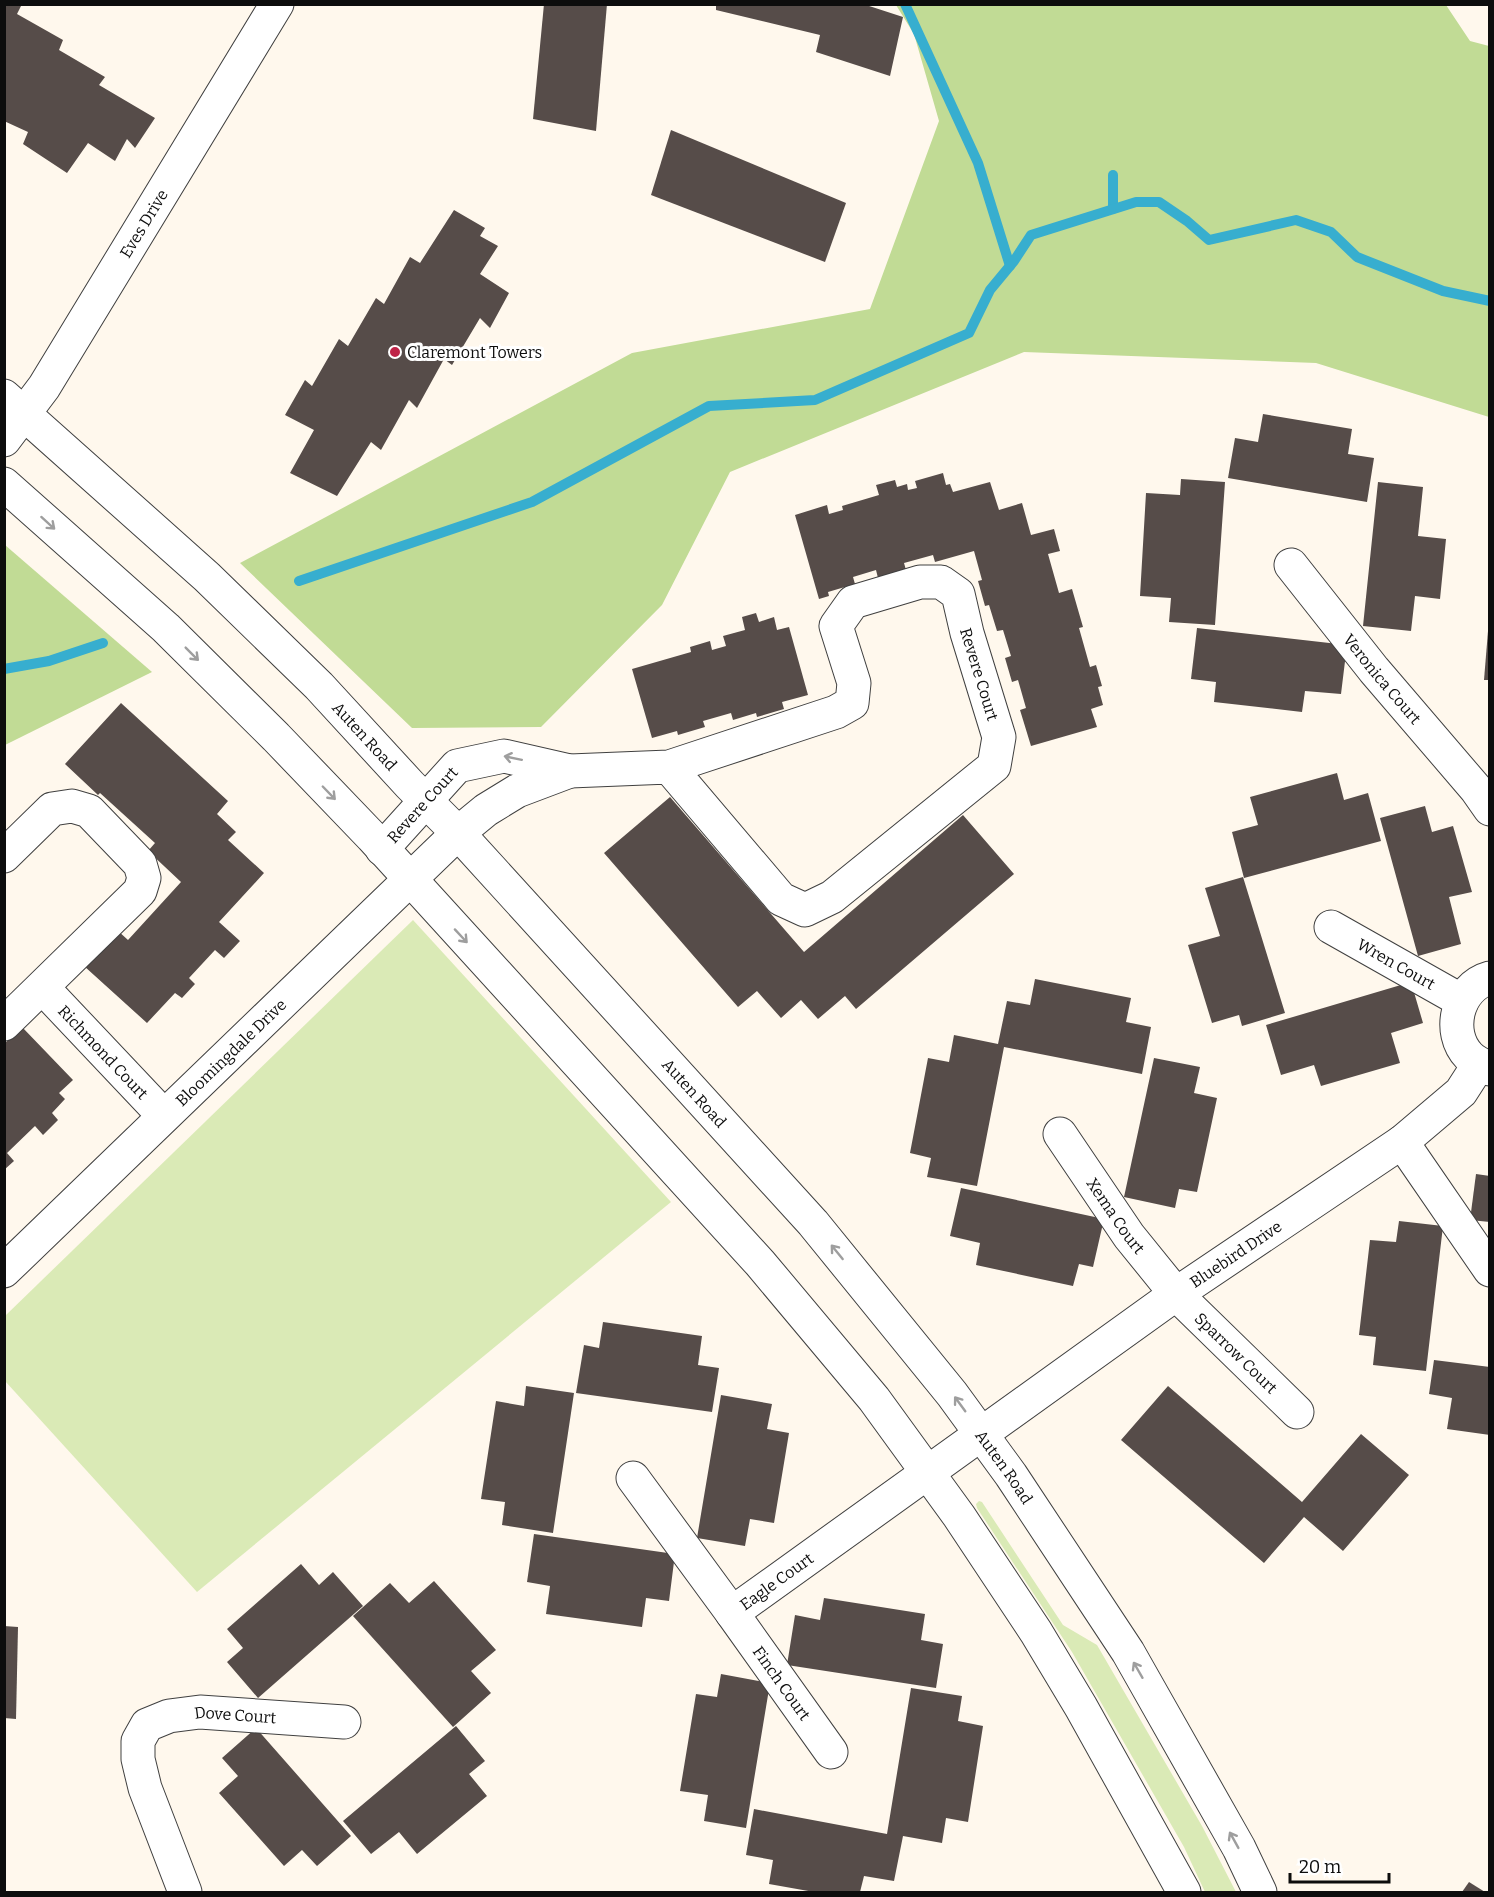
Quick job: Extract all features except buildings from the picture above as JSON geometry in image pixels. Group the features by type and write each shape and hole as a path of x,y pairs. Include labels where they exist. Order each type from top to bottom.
{"street":[{"name":"Eves Drive","path":"4,440 15,404 44,387 277,4"},
{"name":"Auten Road","path":"15,404 207,577 319,686 458,833 813,1223 952,1394 1011,1474 1128,1652 1239,1848 1260,1893"},
{"path":"4,484 166,628 276,737 382,849 760,1263 874,1399 972,1535 1036,1632 1081,1707 1184,1893"},
{"name":"Veronica Court","path":"1291,565 1374,670 1485,792"},
{"name":"Revere Court","path":"382,849 457,766 504,756 570,771 669,767 836,712 852,703 854,683 836,626 853,602 920,582 941,582 958,594 967,633 999,736 994,766 832,897 805,910 781,899 669,767"},
{"name":"Revere Court","path":"458,833 486,810 517,791 570,771"},
{"path":"4,856 52,809 72,806 89,811 140,864 144,878 140,891 4,1024"},
{"name":"Bloomingdale Drive","path":"4,1271 458,833"},
{"name":"Wren Court","path":"1331,927 1462,1001"},
{"path":"1462,1001 1471,988 1490,978"},
{"name":"Richmond Court","path":"43,988 164,1116"},
{"name":"Bluebird Drive","path":"927,1472 1176,1294 1402,1142 1461,1092 1484,1066 1468,1055 1461,1043 1457,1029 1457,1015 1462,1001"},
{"name":"Xema Court","path":"1060,1134 1129,1236 1176,1294"},
{"path":"1402,1142 1490,1270"},
{"name":"Sparrow Court","path":"1176,1294 1297,1412"},
{"name":"Eagle Court","path":"633,1478 732,1613 927,1472"},
{"name":"Finch Court","path":"732,1613 831,1752"},
{"name":"Dove Court","path":"185,1893 145,1788 138,1760 138,1741 147,1725 169,1716 200,1712 344,1722"}],"green space":[{"path":"896,5 1446,5 1470,41 1489,46 1489,417 1316,363 1024,352 730,472 662,605 541,727 412,728 240,563 632,353 870,309 939,121 914,34"},
{"path":"5,545 152,672 5,745"},
{"path":"413,920 671,1202 197,1592 5,1381 5,1316"},
{"path":"979,1501 982,1502 1063,1625 1097,1645 1202,1826 1236,1892 1205,1892 1184,1847 1072,1652 977,1508 976,1504"}],"waterway":[{"path":"905,4 978,163 1010,266"},
{"path":"1113,175 1113,209"},
{"path":"299,581 532,502 709,406 815,400 969,333 990,290 1014,261 1031,235 1136,202 1159,202 1187,221 1209,240 1296,220 1331,232 1357,257 1443,291 1490,301"},
{"path":"4,669 49,661 103,643"}],"place":[{"name":"Claremont Towers","path":"395,352"}]}
